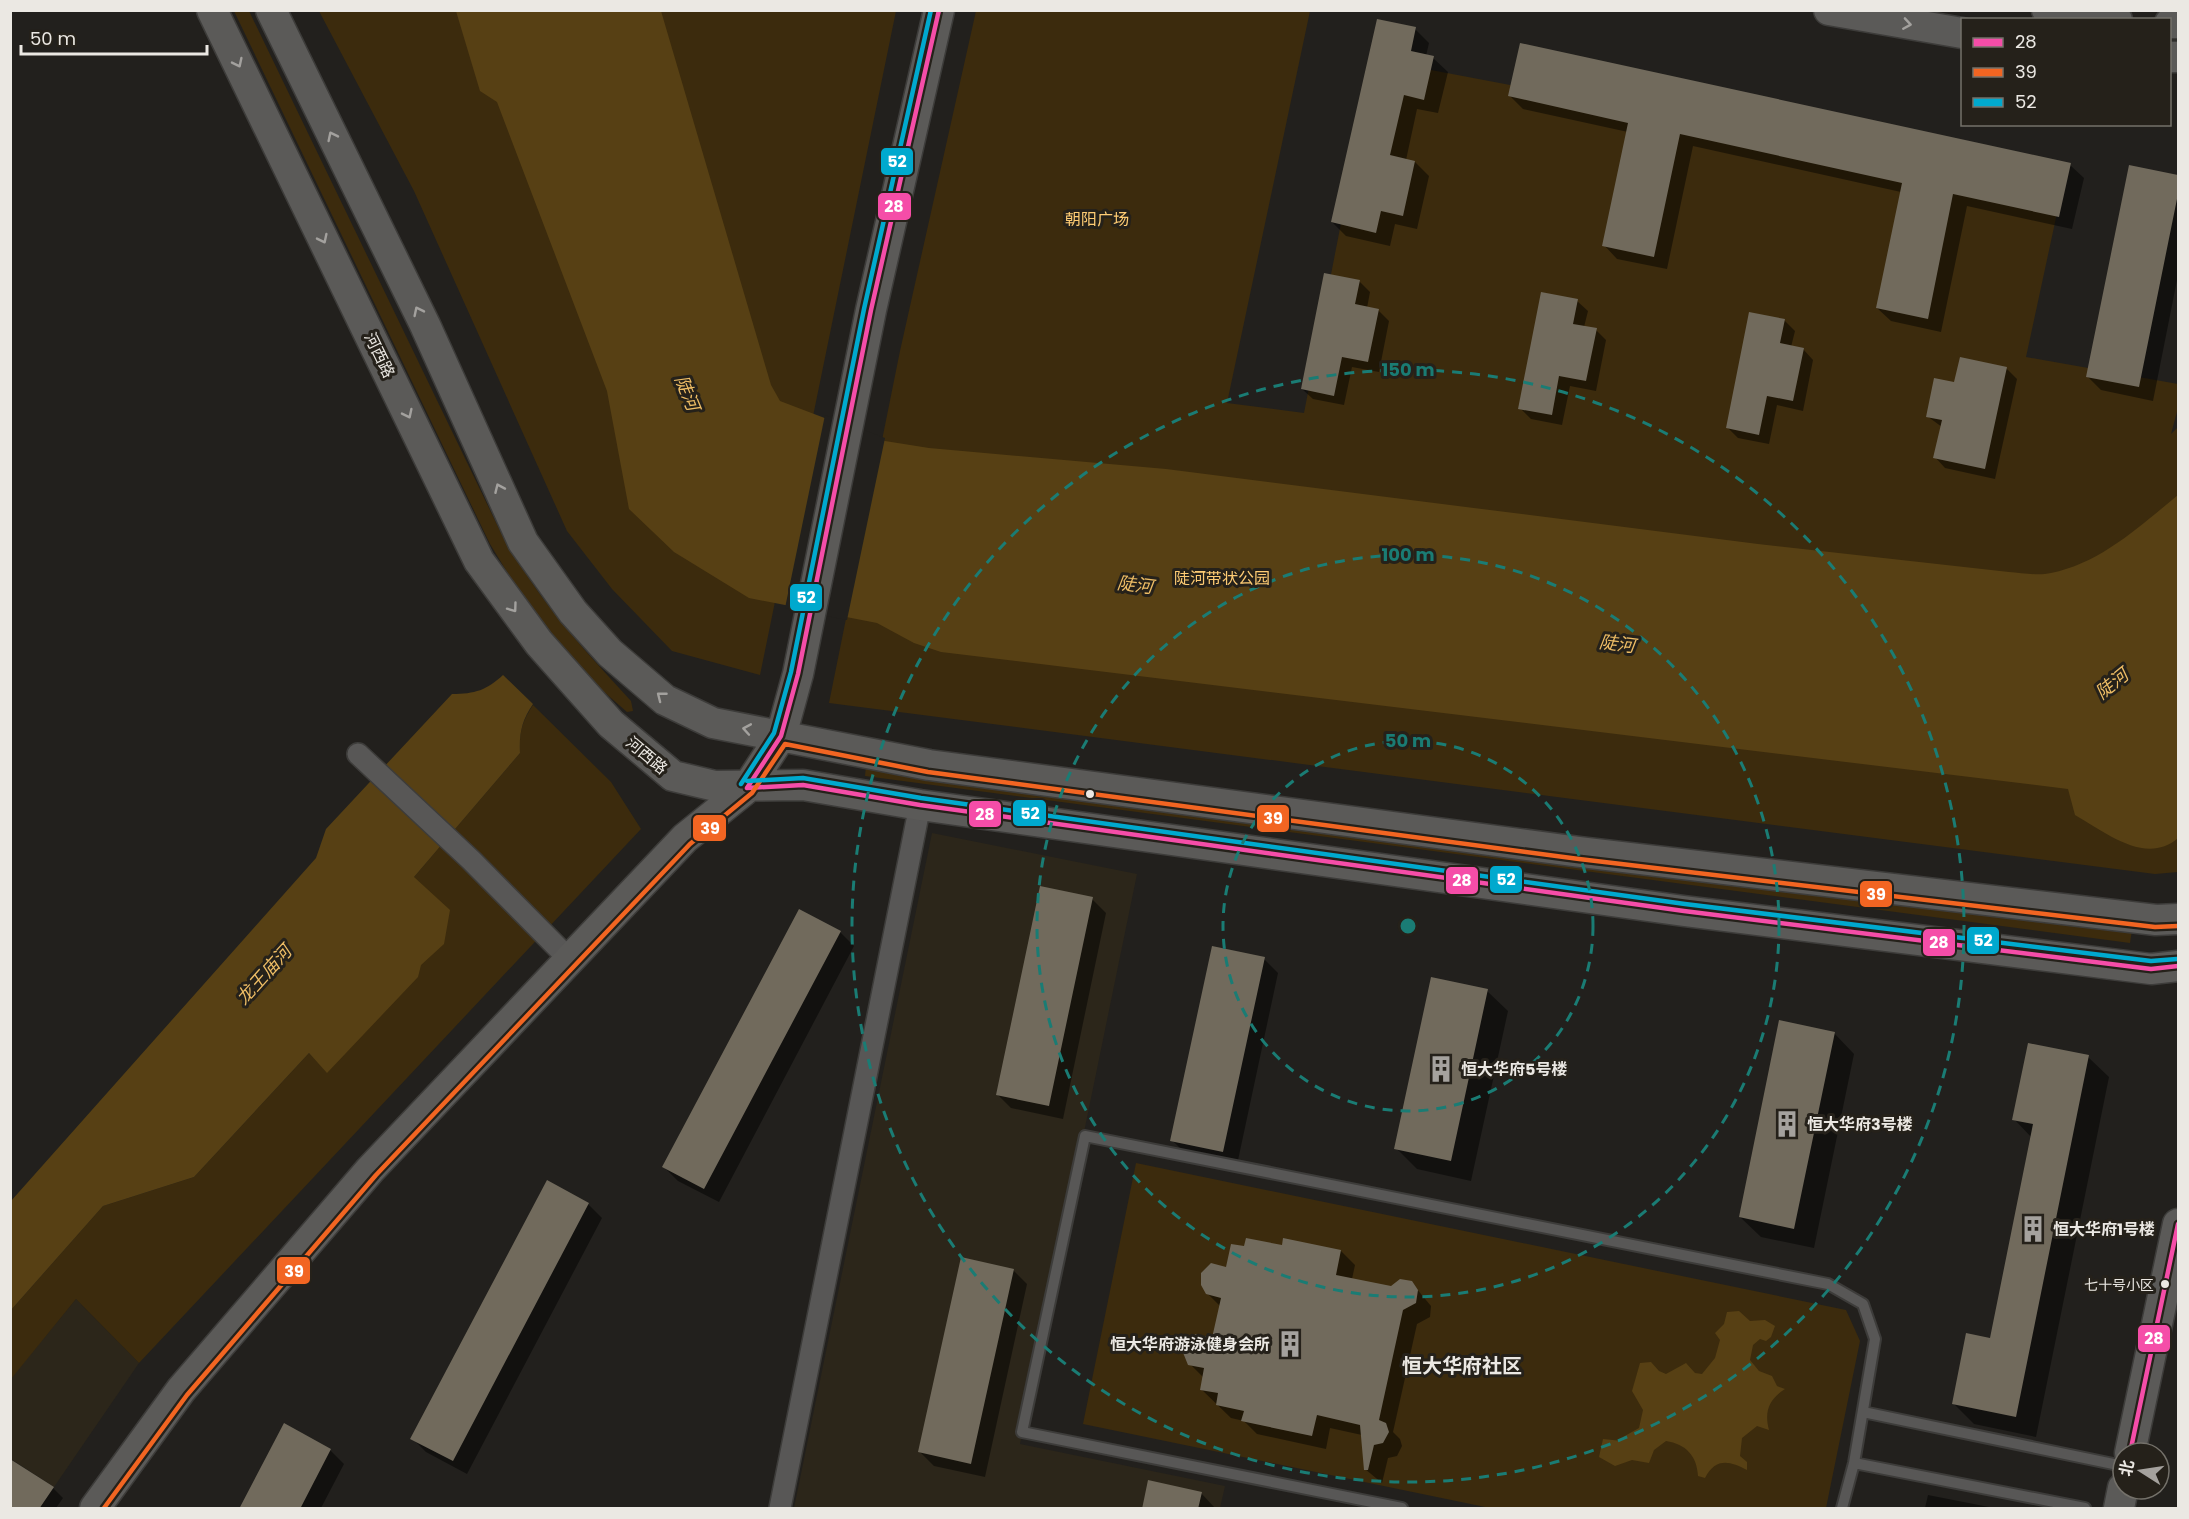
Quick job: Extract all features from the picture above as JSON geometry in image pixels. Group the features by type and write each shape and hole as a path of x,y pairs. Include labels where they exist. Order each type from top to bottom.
{"main road":[{"name":"河西路","path":"212,10 479,561 539,643 611,724 673,776 715,786 747,788 803,785 920,805 1696,913 2151,969 2178,966"},
{"path":"271,10 425,325 523,542 573,612 610,653 665,700 713,723 929,765 1556,849 2156,920 2178,919"},
{"path":"96,1509 188,1381 370,1170 568,958 685,838 747,788 781,736 798,674 855,384 939,10"},
{"path":"1829,10 1961,33"},
{"path":"2047,10 2103,18"},
{"path":"2133,1441 2178,1224"}],"street":[{"path":"358,754 471,860 568,958"},
{"path":"780,1509 920,805"}],"lane":[{"path":"1402,1509 1022,1432 1085,1136 1828,1284 1863,1304 1875,1339 1854,1463 1842,1509"},
{"path":"1863,1412 2111,1464"},
{"path":"1854,1463 2085,1509"}],"shaded area":[{"path":"932,833 1137,874 1020,1444 1225,1486 1220,1508 794,1508"},
{"path":"76,1299 139,1363 54,1487 11,1459 10,1379"}],"green space":[{"path":"234,11 249,11 503,537 532,582 578,643 631,701 633,711 627,712 579,670 526,603 490,544"},
{"path":"319,11 896,11 760,675 672,651 612,589 567,531 414,191"},
{"name":"朝阳广场","path":"976,11 1310,11 1227,403 1304,413 1373,59 2062,190 2026,357 2178,384 2178,408 2171,434 2178,427 2178,872 2155,874 829,703 900,351"},
{"path":"533,705 611,782 641,829 139,1363 76,1299 11,1379 11,1310 103,1206 194,1177 309,1053 327,1072 414,877 520,753 522,728"},
{"path":"866,766 2132,930 2130,943 865,776"},
{"path":"1136,1163 1846,1310 1860,1341 1826,1508 1490,1508 1083,1424"}],"water":[{"name":"陡河带状公园","path":"456,11 661,11 771,385 780,401 885,441 929,448 1166,469 1758,544 2036,574 2051,573 2087,561 2119,542 2178,495 2178,838 2166,846 2153,849 2139,848 2112,837 2075,815 2068,789 941,652 914,643 877,623 749,598 674,552 629,509 607,391 497,102 480,91"},
{"name":"龙王庙河","path":"503,675 533,704 522,727 520,753 414,877 450,910 444,944 421,965 418,977 327,1073 309,1053 194,1177 103,1206 11,1310 11,1201 316,858 326,829 452,694 480,690"},
{"path":"1739,1311 1750,1321 1765,1320 1775,1326 1771,1337 1766,1341 1760,1339 1753,1345 1750,1360 1759,1371 1772,1376 1777,1386 1785,1389 1769,1406 1767,1417 1769,1430 1757,1426 1742,1438 1740,1456 1747,1462 1747,1470 1734,1464 1723,1463 1713,1467 1705,1478 1698,1476 1693,1457 1689,1452 1679,1445 1666,1441 1654,1450 1649,1463 1632,1460 1615,1466 1599,1457 1603,1439 1622,1441 1623,1437 1639,1428 1643,1410 1632,1391 1640,1363 1651,1362 1659,1371 1666,1374 1686,1363 1695,1373 1702,1374 1715,1358 1720,1340 1715,1333 1724,1324 1727,1312"}],"pier":[{"path":"825,415 885,438 847,620 785,608"}],"building":[{"path":"1377,19 1416,27 1411,51 1434,56 1424,100 1404,95 1390,155 1415,161 1403,216 1381,211 1376,233 1331,222"},
{"path":"1520,43 2071,163 2059,217 1953,194 1928,319 1876,308 1902,183 1680,134 1654,257 1602,246 1628,123 1508,96"},
{"path":"2129,165 2178,175 2178,194 2139,387 2086,377"},
{"path":"1324,273 1360,280 1355,304 1379,309 1368,362 1342,357 1334,396 1301,389"},
{"path":"1541,292 1578,299 1573,324 1597,328 1586,381 1559,376 1552,415 1518,409"},
{"path":"1749,312 1785,319 1780,343 1804,348 1793,401 1767,396 1759,435 1726,428"},
{"path":"1960,357 2007,367 1985,469 1933,458 1942,420 1926,417 1934,378 1954,382"},
{"path":"1040,886 1093,897 1049,1106 996,1095"},
{"path":"799,909 841,931 704,1189 662,1167"},
{"path":"1212,946 1265,957 1223,1152 1170,1141"},
{"name":"恒大华府5号楼","path":"1431,977 1488,989 1451,1161 1394,1149"},
{"name":"恒大华府3号楼","path":"1779,1020 1835,1032 1794,1229 1739,1217"},
{"name":"恒大华府1号楼","path":"2028,1043 2089,1055 2016,1417 1952,1404 1966,1333 1990,1338 2033,1124 2012,1120"},
{"path":"547,1180 589,1203 453,1461 410,1439"},
{"name":"恒大华府游泳健身会所","path":"1246,1238 1282,1245 1283,1238 1341,1250 1336,1275 1391,1286 1400,1279 1412,1281 1418,1290 1416,1303 1403,1310 1379,1420 1386,1423 1389,1432 1383,1443 1374,1445 1368,1470 1364,1470 1360,1425 1317,1415 1312,1436 1241,1421 1244,1411 1216,1405 1218,1393 1200,1390 1204,1368 1188,1365 1182,1350 1187,1339 1196,1334 1212,1338 1221,1298 1206,1294 1201,1285 1201,1273 1211,1263 1226,1267 1231,1244 1244,1246"},
{"path":"961,1257 1014,1269 971,1464 918,1452"},
{"path":"284,1423 331,1449 300,1509 239,1509"},
{"path":"10,1459 54,1487 39,1509 10,1509"},
{"path":"1148,1480 1202,1492 1198,1509 1142,1509"}],"transit line":[{"name":"52","path":"741,784 774,733 791,672 864,309 931,10"},
{"name":"28","path":"747,788 781,736 798,674 871,310 939,10"},
{"name":"39","path":"104,1508 187,1395 376,1175 690,844 752,793 785,744 928,772 1579,859 2155,927 2178,926"},
{"name":"52","path":"747,781 803,778 921,798 1685,904 2151,961 2177,959"},
{"name":"28","path":"747,788 803,785 920,805 1684,911 2151,969 2178,966"},
{"name":"28","path":"2133,1441 2178,1224"}],"place":[{"name":"恒大华府5号楼","path":"1441,1069"},
{"name":"恒大华府3号楼","path":"1787,1124"},
{"name":"恒大华府1号楼","path":"2033,1229"},
{"name":"七十号小区","path":"2165,1284"},
{"name":"恒大华府游泳健身会所","path":"1290,1344"}],"district":[{"name":"恒大华府社区","path":"1462,1366"}],"water label":[{"name":"陡河","path":"687,393"},
{"name":"陡河","path":"1135,585"},
{"name":"陡河","path":"1617,644"},
{"name":"陡河","path":"2112,684"}]}
